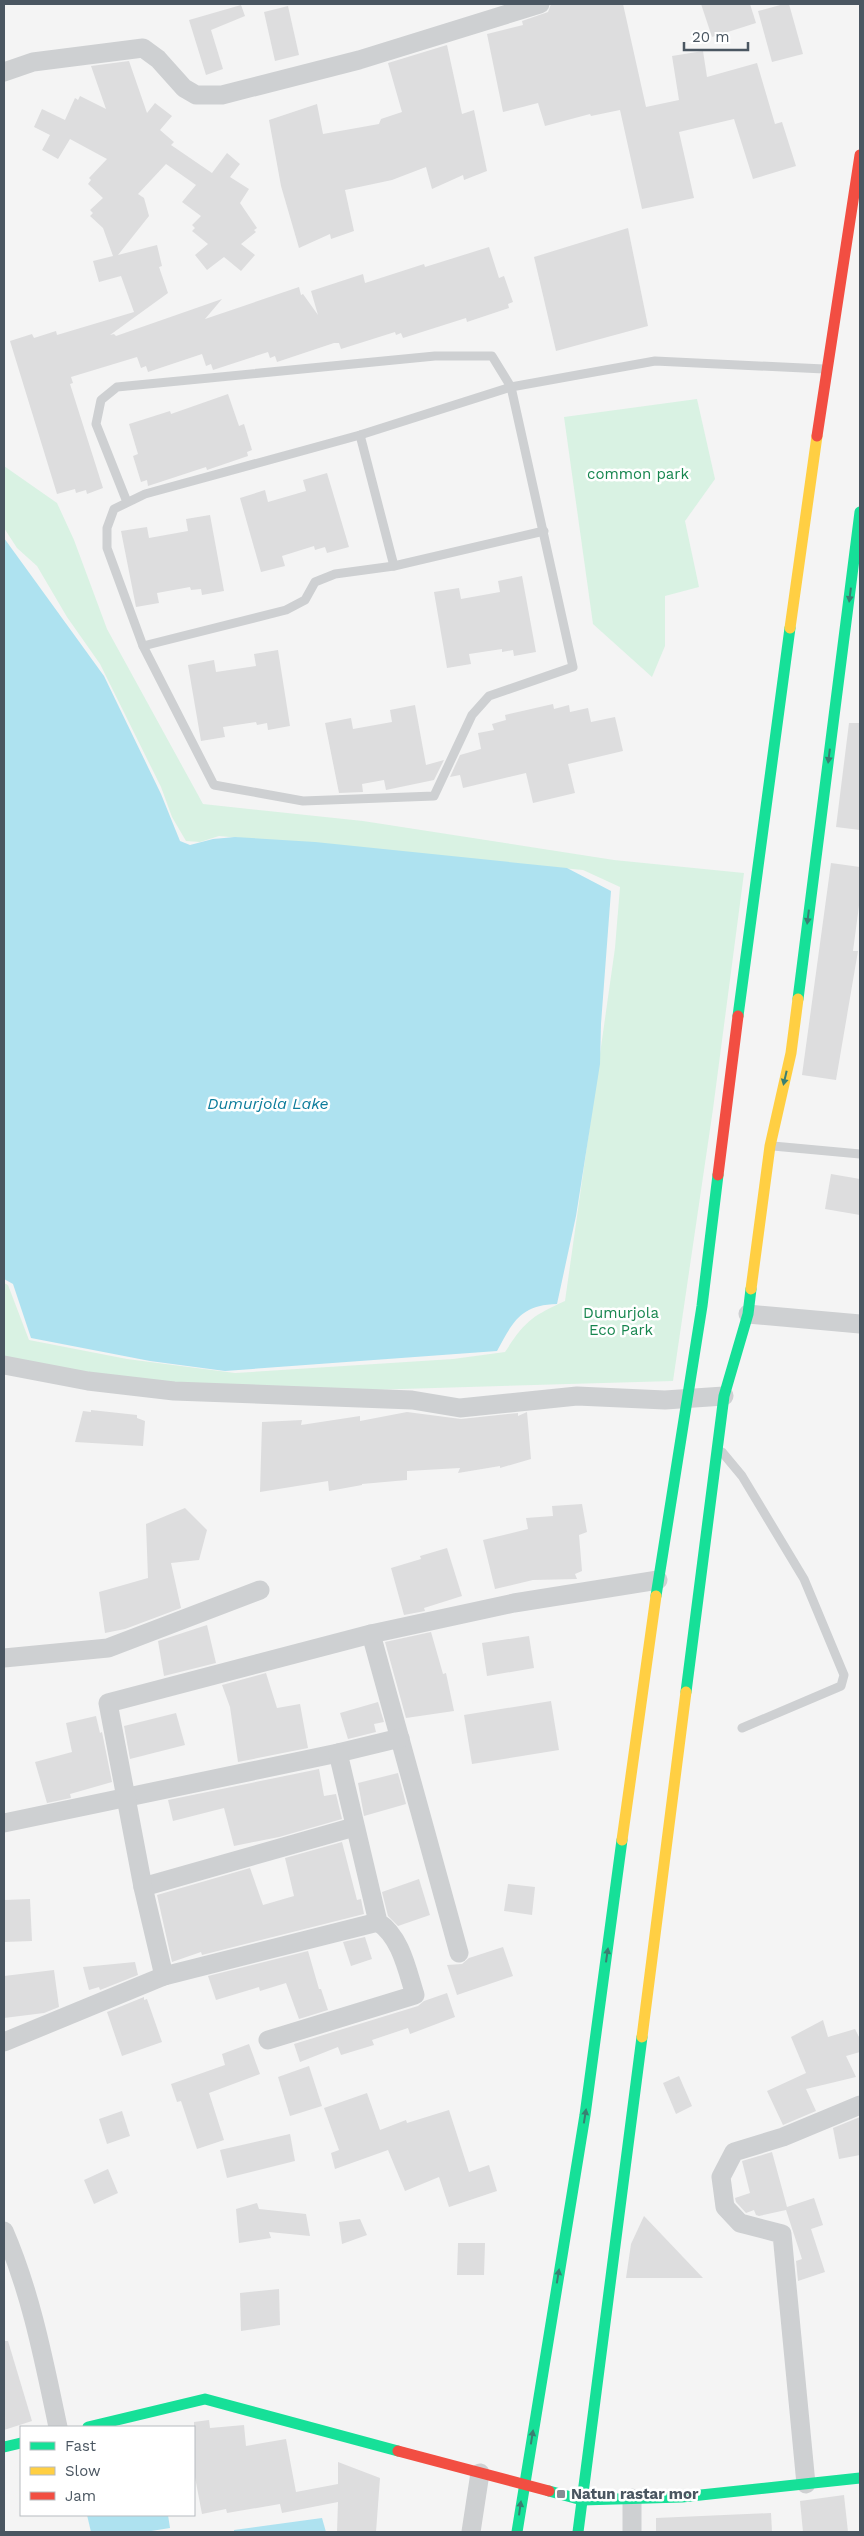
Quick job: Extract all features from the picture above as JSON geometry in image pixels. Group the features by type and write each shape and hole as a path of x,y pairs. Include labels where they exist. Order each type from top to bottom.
{"main road":[{"path":"517,2532 585,2115 658,1580 702,1306 758,860 826,369 860,155"},
{"path":"578,2532 717,1446 724,1396 748,1314 770,1146 791,1053 860,512"},
{"path":"92,2426 206,2398 582,2500 682,2497 860,2478"},
{"path":"4,2447 20,2443"}],"street":[{"path":"4,72 33,62 143,48 158,59 184,88 196,95 222,95 359,60 540,4"},
{"path":"748,1314 860,1324"},
{"path":"4,1365 88,1381 174,1391 412,1400 460,1408 577,1396 665,1400 724,1396"},
{"path":"164,1976 143,1886 108,1703 371,1634 514,1603 658,1580"},
{"path":"4,1658 108,1648 260,1590"},
{"path":"371,1634 459,1953"},
{"path":"4,1823 338,1753 400,1738"},
{"path":"268,2040 416,1995 396,1942 389,1929 378,1922 338,1753"},
{"path":"143,1886 354,1827"},
{"path":"4,2042 164,1976 378,1922"},
{"path":"806,2484 782,2234 740,2223 725,2207 721,2176 734,2152 783,2137 860,2105"},
{"path":"4,2231 19,2265 42,2352 58,2426"},
{"path":"471,2532 480,2473"},
{"path":"632,2498 632,2532"}],"lane":[{"path":"127,502 96,424 101,400 117,387 435,356 492,356 511,387 573,667 489,696 472,715 434,796 303,801 214,785 144,646 107,548 107,528 114,509 145,494 360,435 511,387 655,361 826,369"},
{"path":"360,435 394,566"},
{"path":"144,646 286,610 305,600 315,582 335,574 394,566 544,531"},
{"path":"770,1146 860,1154"},
{"path":"717,1446 742,1476 804,1579 844,1675 841,1686 742,1728"}],"green space":[{"name":"common park","path":"697,399 715,479 685,521 699,587 665,596 665,646 652,677 593,624 564,417"},
{"name":"Dumurjola Eco Park","path":"4,466 57,503 74,540 107,629 203,804 363,821 614,860 744,873 713,1109 673,1381 368,1390 184,1387 4,1361 4,1283 8,1285 29,1340 127,1359 235,1373 453,1359 505,1352 530,1320 565,1301 615,948 620,887 583,870 219,836 200,842 186,841 172,817 161,787 100,664 67,617 37,566 17,548 4,528"}],"water":[{"name":"Dumurjola Lake","path":"4,538 104,676 161,794 180,841 190,845 213,839 235,837 315,842 567,868 611,891 601,1024 600,1064 576,1216 557,1304 534,1308 519,1317 497,1351 225,1371 150,1361 31,1338 13,1284 4,1279"},
{"path":"87,2516 168,2516 170,2528 145,2532 91,2532"},
{"path":"322,2518 326,2532 234,2532 234,2530"}],"building":[{"path":"551,4 623,4 646,107 679,100 672,56 703,51 707,77 757,63 775,124 782,122 796,166 753,179 734,119 679,132 694,198 642,209 620,110 591,116 590,114 545,126 538,103 503,112 487,34 523,25 522,21 548,12"},
{"path":"701,4 750,4 756,23 712,37"},
{"path":"789,4 803,54 772,62 758,11"},
{"path":"241,5 245,16 211,30 223,69 206,75 189,20"},
{"path":"288,6 299,55 275,61 264,12"},
{"path":"447,45 462,114 474,110 487,171 464,180 463,175 432,189 426,167 392,180 345,190 354,231 331,239 330,234 299,248 281,186 269,120 317,104 323,134 379,124 381,119 402,112 388,63"},
{"path":"129,61 147,113 155,103 172,116 160,130 174,142 171,145 212,173 227,153 240,164 230,177 249,189 240,203 257,228 254,230 256,232 241,244 255,255 241,271 224,257 207,270 195,255 208,244 192,231 195,228 192,225 201,216 182,202 196,185 166,164 138,194 144,198 149,216 118,255 157,245 162,266 159,267 168,293 110,335 114,334 116,336 222,299 205,319 299,287 301,295 303,294 318,315 311,291 363,274 365,283 424,264 425,267 489,247 499,278 504,276 513,302 508,304 509,308 467,322 466,318 403,338 401,333 396,335 395,332 341,349 339,343 334,343 277,362 275,356 270,358 268,352 213,370 211,364 206,366 202,354 148,372 146,366 141,368 137,357 71,377 73,383 70,384 103,488 87,494 86,490 76,493 75,489 57,494 10,341 32,334 34,338 56,331 57,335 134,312 121,276 99,282 93,261 113,256 103,228 90,216 93,213 90,210 103,198 88,184 91,180 89,178 107,159 70,139 58,159 42,150 50,135 34,127 42,109 65,120 75,98 78,100 80,96 106,109 91,66"},
{"path":"628,228 648,326 556,351 534,257"},
{"path":"228,394 239,426 244,424 252,450 247,452 248,456 207,470 206,467 148,486 147,480 141,482 133,456 138,454 129,424 170,411 171,414"},
{"path":"327,473 349,547 327,553 325,547 315,550 314,546 282,556 285,566 261,572 240,498 265,490 268,502 306,491 303,480"},
{"path":"210,515 224,591 202,595 201,589 191,590 190,587 157,593 159,603 136,607 121,531 147,527 149,538 188,531 186,519"},
{"path":"522,576 536,652 514,656 513,650 502,652 502,649 469,654 471,664 447,668 434,592 459,588 461,599 500,592 498,581"},
{"path":"278,650 290,726 268,730 267,723 257,725 256,722 223,727 225,737 201,741 188,665 214,660 216,672 256,666 254,654"},
{"path":"553,704 554,709 569,705 570,712 588,708 591,722 615,717 623,751 568,764 575,793 533,803 526,773 463,788 460,775 450,777 460,755 481,749 478,733 494,730 492,724 506,720 505,715"},
{"path":"415,705 426,765 444,760 434,780 386,790 384,780 362,784 363,792 339,793 325,723 351,718 353,729 392,722 390,710"},
{"path":"849,723 860,723 860,830 836,827"},
{"path":"831,863 860,867 860,898 853,951 858,951 836,1080 802,1075"},
{"path":"831,1174 860,1179 860,1215 825,1209"},
{"path":"91,1410 137,1415 137,1418 145,1421 143,1446 75,1442 83,1411 91,1412"},
{"path":"407,1412 461,1419 518,1413 518,1416 527,1412 531,1459 500,1468 500,1466 458,1473 460,1468 407,1471 407,1480 362,1484 329,1491 328,1481 260,1492 262,1422 302,1420 301,1425 360,1416 360,1421"},
{"path":"582,1504 587,1532 579,1535 582,1571 575,1574 577,1579 533,1580 495,1589 483,1540 528,1529 526,1518 553,1516 552,1506"},
{"path":"185,1508 207,1530 199,1560 171,1563 181,1608 125,1629 105,1633 99,1592 148,1578 146,1524"},
{"path":"447,1548 462,1596 424,1608 425,1611 404,1615 391,1568 421,1559 420,1556"},
{"path":"207,1625 216,1663 164,1676 158,1641"},
{"path":"431,1632 443,1674 446,1673 454,1711 406,1718 385,1642"},
{"path":"529,1636 534,1668 487,1676 482,1643"},
{"path":"266,1673 277,1708 300,1704 308,1748 238,1762 230,1707 222,1685"},
{"path":"551,1701 559,1750 472,1764 464,1715"},
{"path":"378,1702 384,1722 374,1724 376,1732 348,1739 340,1713"},
{"path":"176,1713 185,1745 130,1759 124,1726"},
{"path":"96,1716 100,1733 102,1732 112,1782 70,1794 71,1798 47,1803 35,1762 72,1752 66,1723"},
{"path":"319,1769 324,1796 336,1794 342,1819 279,1837 234,1846 224,1808 173,1821 168,1800"},
{"path":"398,1773 406,1804 364,1816 358,1783"},
{"path":"342,1842 357,1900 361,1899 364,1914 202,1955 201,1952 172,1962 157,1895 250,1868 263,1905 294,1896 285,1858"},
{"path":"419,1879 430,1915 398,1926 388,1916 382,1892"},
{"path":"508,1884 535,1887 532,1915 504,1911"},
{"path":"30,1899 32,1941 4,1942 4,1900"},
{"path":"365,1937 372,1959 351,1966 343,1942"},
{"path":"503,1947 513,1976 457,1995 447,1965 462,1964 469,1958"},
{"path":"308,1951 319,1989 321,1989 328,2010 299,2019 286,1983 260,1991 259,1987 216,2000 208,1976"},
{"path":"135,1962 138,1975 100,1990 99,1987 89,1990 83,1967"},
{"path":"54,1970 59,2007 44,2013 4,2018 4,1976"},
{"path":"447,1993 455,2017 410,2034 408,2028 372,2040 374,2045 341,2055 338,2047 300,2062 294,2044 418,2006 424,2001"},
{"path":"144,1997 144,2000 147,1999 162,2042 122,2056 107,2012"},
{"path":"823,2020 828,2037 855,2029 860,2039 860,2052 846,2056 856,2077 806,2089 816,2111 783,2125 767,2091 806,2073 791,2037"},
{"path":"249,2044 260,2074 209,2093 224,2140 197,2149 181,2101 177,2102 171,2084 225,2065 222,2054"},
{"path":"309,2066 322,2106 290,2116 278,2077"},
{"path":"679,2076 692,2106 676,2114 663,2083"},
{"path":"367,2093 380,2130 406,2120 407,2123 449,2110 469,2172 489,2165 497,2191 449,2207 439,2177 405,2191 388,2150 335,2169 331,2153 339,2150 324,2108"},
{"path":"122,2111 130,2136 107,2144 99,2119"},
{"path":"860,2117 860,2155 839,2159 833,2128"},
{"path":"290,2134 295,2161 227,2178 220,2150"},
{"path":"772,2152 787,2207 814,2198 823,2225 811,2229 825,2272 798,2281 796,2261 802,2259 786,2210 759,2216 756,2215 754,2210 746,2213 736,2202 735,2198 750,2193 742,2161"},
{"path":"108,2169 118,2193 94,2204 84,2180"},
{"path":"257,2203 259,2209 306,2214 310,2236 269,2232 271,2238 239,2243 236,2209"},
{"path":"644,2216 703,2278 626,2278 631,2244"},
{"path":"360,2219 367,2235 342,2244 339,2222"},
{"path":"458,2243 485,2243 484,2275 457,2275"},
{"path":"279,2289 280,2325 241,2331 240,2293"},
{"path":"4,2341 8,2341 32,2421 4,2430"},
{"path":"209,2420 210,2428 244,2425 246,2446 286,2439 296,2492 338,2484 338,2462 380,2478 376,2532 337,2532 338,2502 282,2513 280,2504 227,2513 226,2509 202,2514 195,2477 194,2422"},
{"path":"844,2495 848,2532 803,2532 800,2501"},
{"path":"771,2513 772,2532 656,2532 656,2518"}],"traffic: fast":[{"path":"798,999 860,512"},
{"path":"738,1016 790,628"},
{"path":"656,1596 702,1306 718,1175"},
{"path":"686,1692 724,1396 748,1314 751,1289"},
{"path":"517,2532 585,2115 622,1840"},
{"path":"578,2532 642,2037"},
{"path":"92,2426 205,2399 398,2451"},
{"path":"4,2447 20,2443"},
{"path":"549,2491 582,2500 682,2497 860,2478"}],"traffic: slow":[{"path":"790,628 817,436"},
{"path":"751,1289 770,1146 791,1053 798,999"},
{"path":"622,1840 656,1596"},
{"path":"642,2037 686,1692"}],"traffic: jam":[{"path":"817,436 860,155"},
{"path":"718,1175 738,1016"},
{"path":"398,2451 549,2491"}],"place":[{"name":"Natun rastar mor","path":"561,2494"}]}
